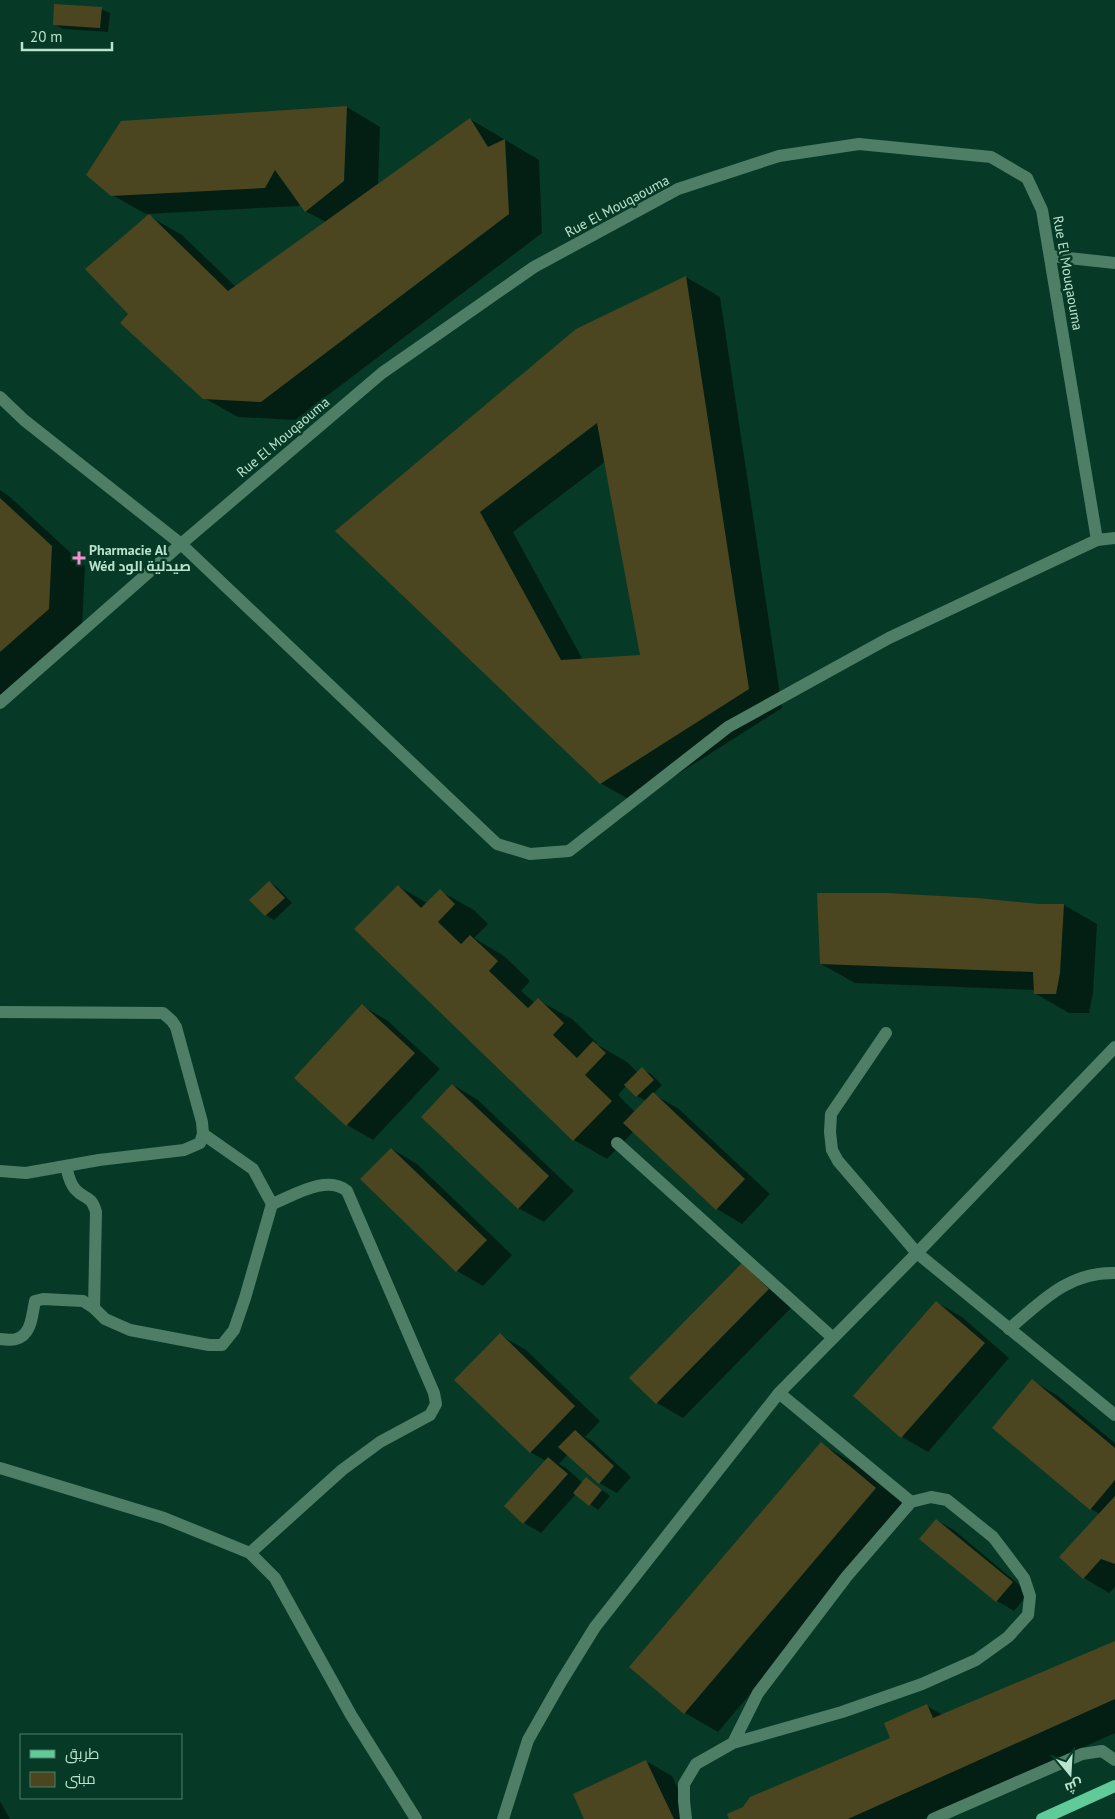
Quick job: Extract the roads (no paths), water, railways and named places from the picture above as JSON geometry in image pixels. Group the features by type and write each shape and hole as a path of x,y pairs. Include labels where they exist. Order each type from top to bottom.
{"main road":[{"path":"1042,1819 1115,1786"}],"street":[{"name":"Rue El Mouqaouma","path":"0,702 181,544 382,373 534,267 678,189 779,156 859,144 991,157 1027,178 1042,210 1097,540"},
{"path":"1050,256 1115,263"},
{"path":"0,397 24,420 181,544 496,844 530,854 569,851 728,727 888,638 1097,540 1115,538"},
{"path":"0,1012 163,1013 176,1027 204,1134 200,1143 184,1150 26,1172 0,1171"},
{"path":"886,1033 831,1114 832,1150 838,1161 917,1254 1115,1415"},
{"path":"503,1819 528,1740 560,1682 595,1627 779,1393 917,1254 1115,1047"},
{"path":"0,1339 16,1339 24,1334 29,1328 35,1301 42,1299 83,1301 94,1308 105,1319 130,1330 210,1345 222,1345 234,1330 272,1204 253,1169 204,1134"},
{"path":"616,1143 833,1338"},
{"path":"66,1166 68,1178 76,1190 93,1201 96,1212 94,1308"},
{"path":"250,1553 342,1470 380,1442 430,1415 436,1404 434,1394 347,1192 341,1186 316,1186 272,1204"},
{"path":"1009,1329 1059,1288 1077,1279 1115,1273"},
{"path":"779,1393 911,1502"},
{"path":"0,1468 164,1518 250,1553 276,1578 351,1716 416,1819"},
{"path":"686,1819 684,1784 696,1764 733,1743 842,1712 922,1684 976,1660 1008,1637 1028,1615 1030,1596 1024,1578 993,1537 947,1500 931,1497 911,1502 847,1576 758,1694 733,1743"},
{"path":"932,1819 1082,1754 1102,1751 1115,1760"}],"place":[{"name":"Pharmacie Al Wéd صيدلية الود","path":"79,558"}]}
